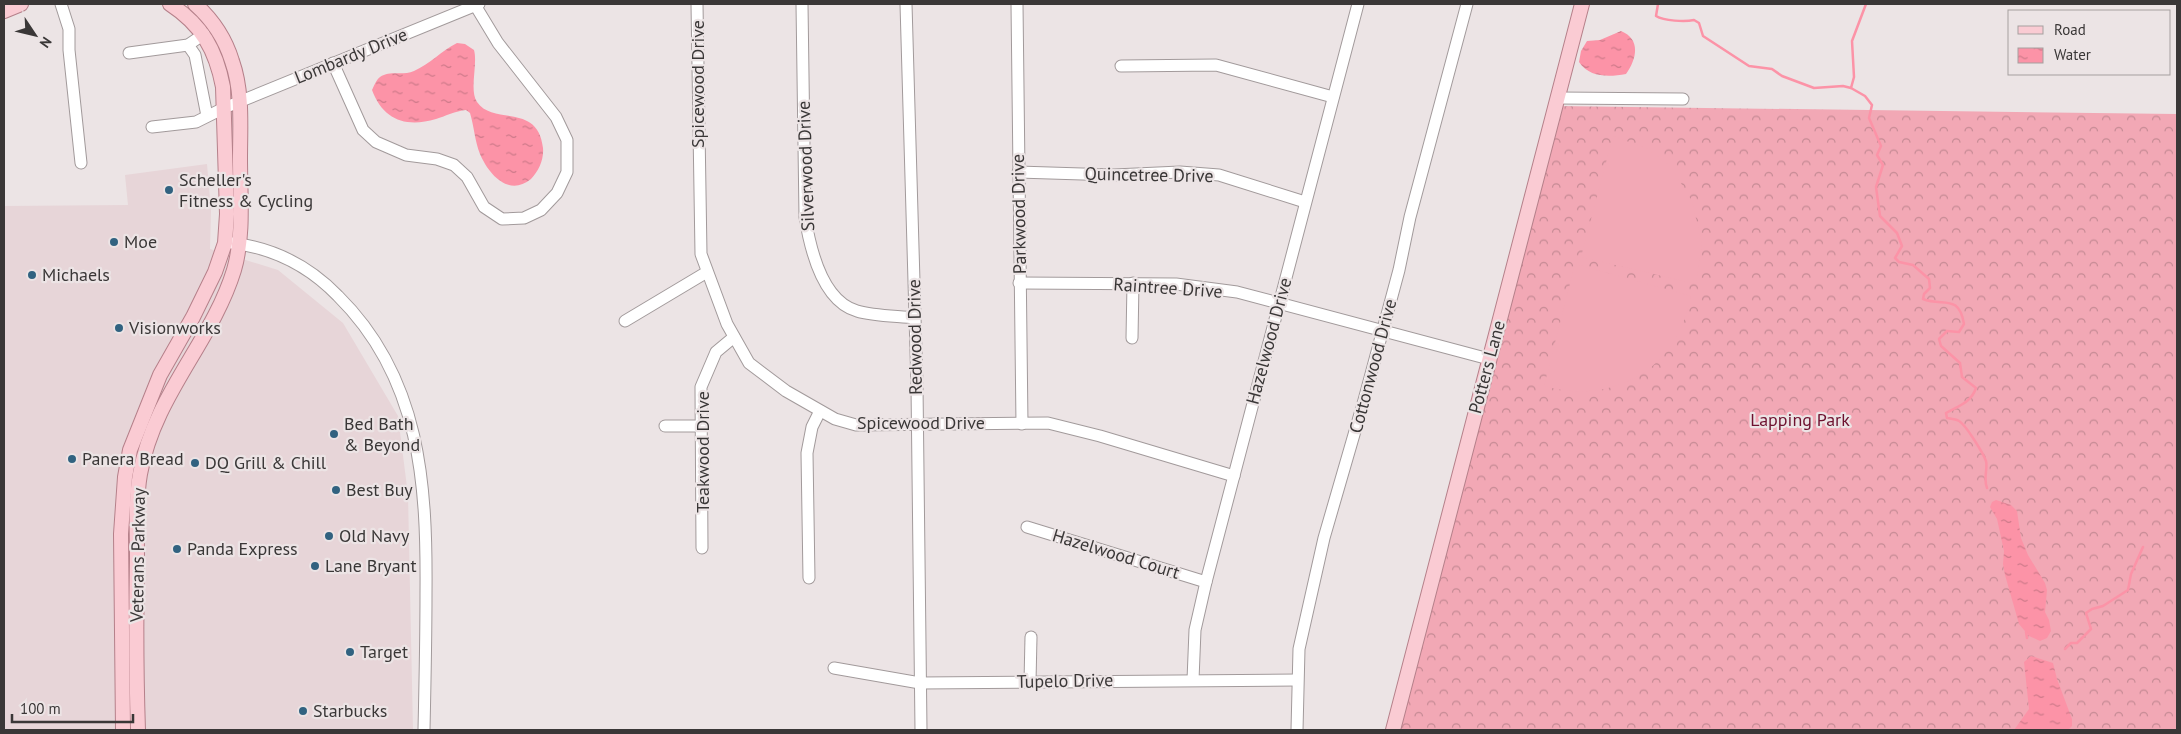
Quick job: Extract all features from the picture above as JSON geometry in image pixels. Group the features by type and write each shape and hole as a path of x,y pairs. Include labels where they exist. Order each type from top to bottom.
{"main road":[{"path":"4,11 21,4"},
{"name":"Veterans Parkway","path":"138,730 137,516 140,475 157,417 217,311 234,270 227,214 224,108 219,66 204,34 189,16 170,4"},
{"name":"Veterans Parkway","path":"123,730 122,516 127,464 140,422 160,375 193,318 215,272 232,243 241,102 233,63 226,46 208,16 196,4"},
{"name":"Potters Lane","path":"1393,730 1582,4"}],"street":[{"path":"61,4 69,28 69,50 82,163"},
{"path":"333,63 363,130 376,142 406,155 437,159 454,164 467,177 484,207 502,219 524,218 541,210 557,193 567,172 567,140 556,116 498,43 477,4"},
{"name":"Lombardy Drive","path":"152,127 196,122 224,108 477,4"},
{"name":"Spicewood Drive","path":"697,4 701,254 727,324 749,363 786,391 820,411 835,419 856,425 1048,423 1100,436 1234,476"},
{"name":"Silverwood Drive","path":"802,4 804,217 810,248 827,287 840,302 856,311 915,318"},
{"name":"Redwood Drive","path":"906,4 915,318 921,730"},
{"name":"Parkwood Drive","path":"1017,4 1022,424"},
{"name":"Hazelwood Drive","path":"1193,680 1195,630 1206,582 1358,4"},
{"name":"Cottonwood Drive","path":"1297,730 1299,649 1324,538 1382,331 1410,217 1468,4"},
{"path":"129,53 188,45 204,34"},
{"path":"188,45 195,55 207,116"},
{"path":"1121,66 1216,66 1333,98"},
{"path":"1558,98 1683,98"},
{"name":"Quincetree Drive","path":"1018,172 1114,174 1180,172 1220,175 1305,202"},
{"path":"232,243 270,251 290,259 325,283 356,313 382,353 403,399 414,430 422,475 427,526 424,730"},
{"path":"625,321 708,272"},
{"name":"Raintree Drive","path":"1020,283 1176,284 1237,292 1489,359"},
{"path":"1132,338 1134,283"},
{"name":"Teakwood Drive","path":"702,548 701,387 716,352 734,337"},
{"path":"809,578 806,453 812,427 820,411"},
{"path":"665,426 702,426"},
{"path":"122,516 137,516"},
{"name":"Hazelwood Court","path":"1027,527 1206,582"},
{"path":"1030,682 1031,637"},
{"name":"Tupelo Drive","path":"834,668 920,683 1298,680"}],"shaded area":[{"path":"207,164 211,211 210,249 278,270 343,323 398,416 408,495 413,730 4,730 4,206 128,205 125,175"}],"green space":[{"name":"Lapping Park","path":"1556,106 2177,114 2177,730 1395,730"},
{"path":"1613,136 1648,149 1671,167 1692,201 1702,244 1696,284 1581,257"},
{"path":"1575,264 1691,296 1682,326 1671,345 1658,361 1643,373 1625,383 1606,389 1586,391 1544,386"}],"water":[{"path":"1621,31 1632,39 1635,50 1633,62 1626,74 1600,75 1594,74 1583,67 1579,62 1581,51 1587,41 1600,40"},
{"path":"457,43 465,44 474,50 474,91 477,102 484,109 493,113 524,120 533,125 539,134 543,148 542,161 534,176 523,184 508,185 494,176 478,149 470,113 466,110 425,122 405,122 389,115 382,108 372,90 380,77 388,74 414,71"},
{"path":"1996,500 2011,505 2017,511 2021,538 2028,555 2045,583 2047,590 2045,612 2051,631 2047,638 2040,641 2029,636 2019,624 2005,575 2003,564 2004,551 1997,519 1990,507 1992,502"},
{"path":"2031,656 2053,663 2072,719 2072,726 2068,730 2014,730 2029,709 2024,662"}],"waterway":[{"path":"1658,4 1656,16 1675,21 1694,20 1699,23 1703,36 1749,66 1772,69 1782,76 1814,88 1843,86 1851,88 1865,96 1872,105 1869,118 1881,146 1877,155 1883,165 1876,187 1880,216 1897,233 1902,246 1895,258 1899,262 1913,265 1929,279 1930,288 1924,294 1923,299 1949,303 1958,308 1962,314 1964,324 1959,332 1947,331 1939,339 1941,346 1960,363 1962,377 1976,388 1967,401 1946,413 1947,418 1959,421 1962,424 1982,452 1986,461 1985,481 1987,488"},
{"path":"1851,88 1854,77 1852,41 1866,4"},
{"path":"2065,649 2071,643 2077,643 2091,629 2086,613 2103,606 2128,590 2131,574 2143,547"},
{"path":"2026,632 2027,638"}],"place":[{"name":"Scheller's Fitness & Cycling","path":"169,190"},
{"name":"Moe","path":"114,242"},
{"name":"Michaels","path":"32,275"},
{"name":"Visionworks","path":"119,328"},
{"name":"Bed Bath & Beyond","path":"334,434"},
{"name":"Panera Bread","path":"72,459"},
{"name":"DQ Grill & Chill","path":"195,463"},
{"name":"Best Buy","path":"336,490"},
{"name":"Old Navy","path":"329,536"},
{"name":"Panda Express","path":"177,549"},
{"name":"Lane Bryant","path":"315,566"},
{"name":"Target","path":"350,652"},
{"name":"Starbucks","path":"303,711"}]}
